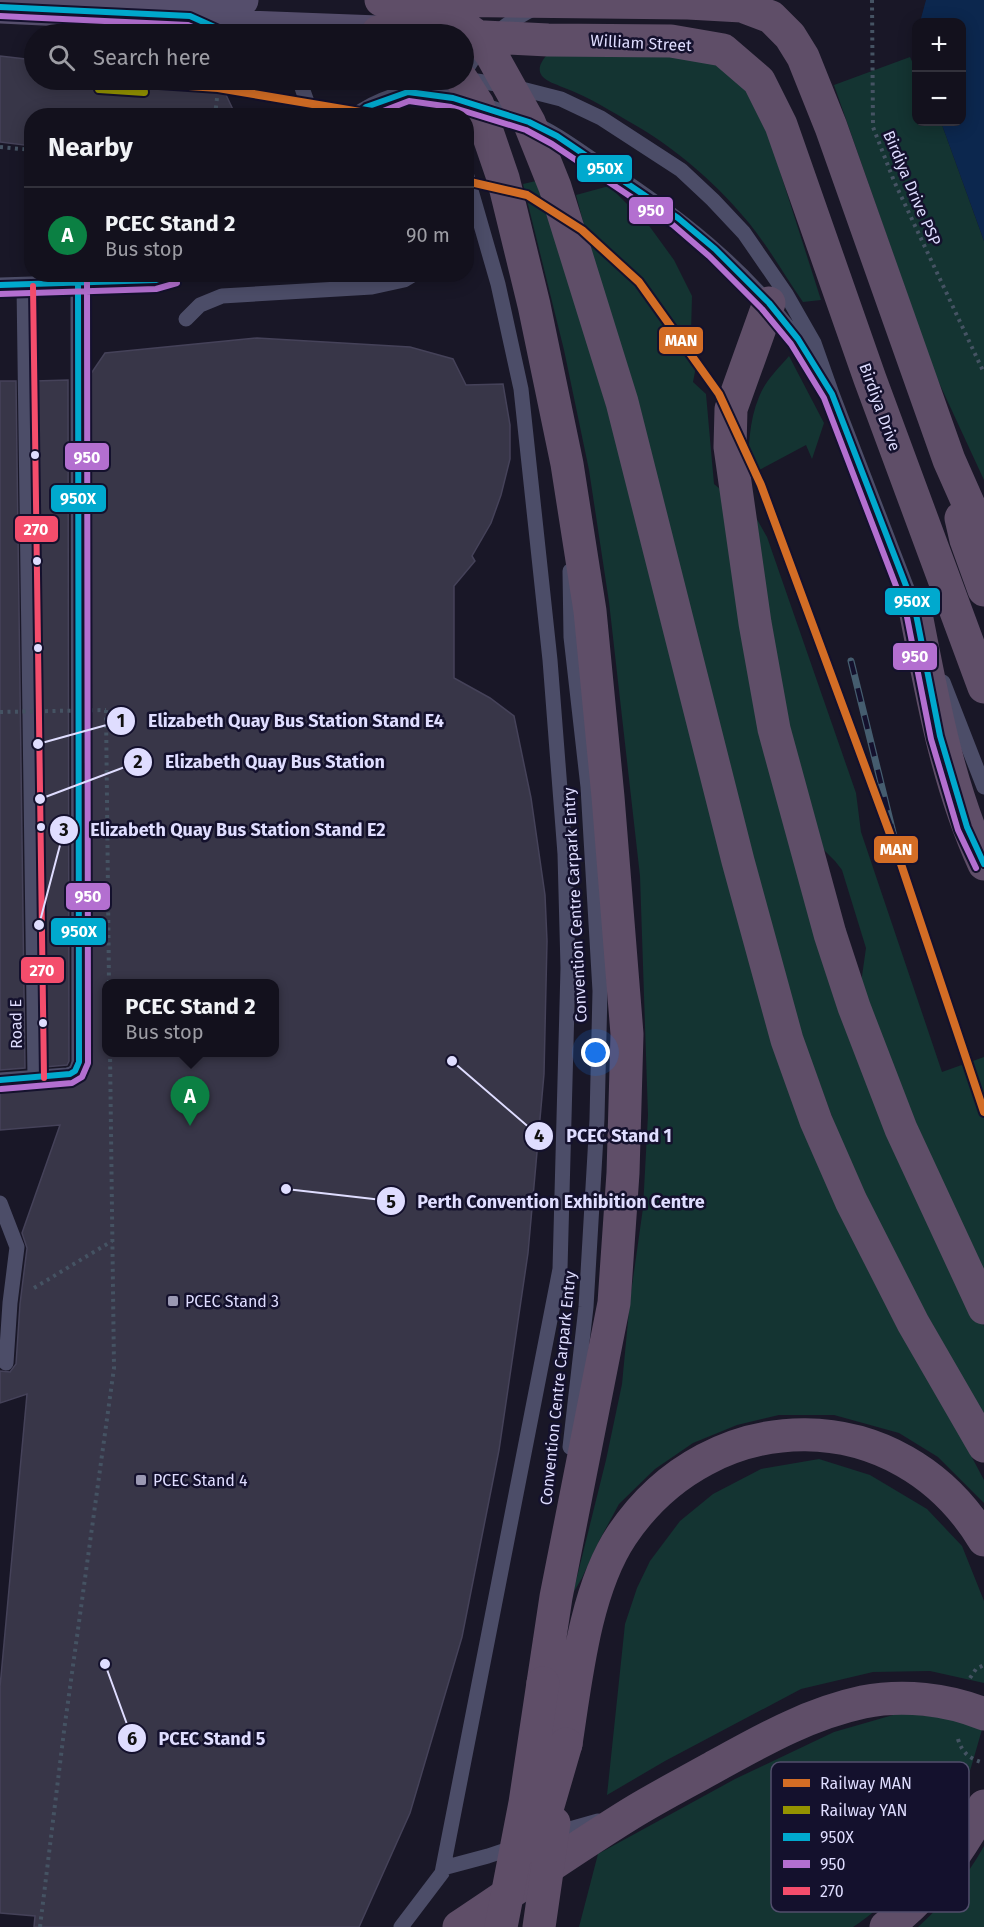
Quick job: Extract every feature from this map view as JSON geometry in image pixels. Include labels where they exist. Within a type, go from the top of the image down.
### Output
[{"type":"highway","points":[[381,0],[420,5],[450,17],[452,24]]},
{"type":"highway","points":[[398,0],[688,3],[742,6],[771,17],[790,36],[803,57],[831,127],[949,460],[984,539]]},
{"type":"highway","points":[[474,70],[519,21],[548,2]]},
{"type":"highway","name":"William Street","points":[[474,75],[671,41],[723,50],[759,81],[781,124]]},
{"type":"highway","points":[[474,80],[529,122],[555,187],[622,402],[738,861],[788,1040],[816,1121],[851,1201],[913,1323],[984,1446]]},
{"type":"highway","points":[[474,90],[503,178],[534,306],[567,464],[590,611],[627,1034],[623,1173],[614,1303],[556,1597],[525,1803],[501,1927]]},
{"type":"highway","name":"Birdiya Drive","points":[[781,124],[870,379],[984,687]]},
{"type":"highway","points":[[769,303],[731,409],[730,447],[774,729],[830,934],[854,1007],[901,1129],[984,1308]]},
{"type":"highway","points":[[949,460],[966,540],[984,590]]},
{"type":"highway","points":[[915,609],[940,736],[967,827],[984,864]]},
{"type":"highway","points":[[539,1927],[582,1645],[595,1597],[621,1537],[654,1496],[673,1478],[720,1451],[745,1443],[802,1434],[860,1442],[911,1464],[939,1484],[957,1502],[984,1540]]},
{"type":"highway","points":[[459,1927],[631,1813],[778,1731],[839,1708],[874,1700],[917,1699],[945,1702],[984,1714]]},
{"type":"highway","points":[[513,1927],[566,1744]]},
{"type":"highway","points":[[969,1831],[980,1814]]},
{"type":"highway","points":[[886,1927],[903,1912]]},
{"type":"main road","points":[[190,16],[242,0]]},
{"type":"main road","points":[[0,7],[190,16],[229,24]]},
{"type":"lane","points":[[190,16],[208,24]]},
{"type":"lane","points":[[474,77],[561,99],[602,118],[681,170],[744,233],[786,294],[814,343],[984,787]]},
{"type":"lane","points":[[303,90],[309,108]]},
{"type":"lane","points":[[365,108],[416,90]]},
{"type":"lane","points":[[529,122],[557,136],[678,218],[715,249],[769,303],[798,339],[832,394]]},
{"type":"lane","points":[[401,1927],[442,1873],[560,1269],[568,968],[565,855],[550,660],[521,389],[498,284],[474,201]]},
{"type":"lane","points":[[0,285],[24,286],[78,282],[79,1062],[73,1074],[0,1080]]},
{"type":"lane","points":[[186,319],[200,305],[222,296],[372,287],[395,282]]},
{"type":"lane","name":"Road E","points":[[24,286],[35,1078]]},
{"type":"lane","points":[[0,1203],[17,1247],[6,1364]]},
{"type":"lane","points":[[443,1868],[488,1857],[566,1830],[631,1813]]},
{"type":"path","name":"Birdiya Drive PSP","points":[[872,0],[873,127],[894,181],[984,373]]},
{"type":"path","points":[[216,108],[218,90]]},
{"type":"path","points":[[0,147],[24,149]]},
{"type":"path","points":[[0,712],[106,710],[110,979]]},
{"type":"path","points":[[40,1927],[114,1368],[110,1057]]},
{"type":"path","points":[[10,1303],[113,1240]]},
{"type":"green space","points":[[673,54],[715,64],[743,84],[762,115],[821,300],[803,302],[749,223],[711,182],[682,157],[609,110],[546,80],[540,71],[541,63],[546,56]]},
{"type":"green space","points":[[910,57],[912,61],[912,126],[942,126],[984,241],[984,480],[935,374],[834,85]]},
{"type":"green space","points":[[536,181],[564,265],[859,1245],[984,1480],[984,1503],[938,1457],[899,1433],[834,1415],[779,1415],[737,1425],[693,1443],[655,1469],[619,1504],[573,1593],[622,1384],[630,1300],[643,1208],[648,1115],[640,876],[609,602],[589,470],[564,350],[523,184]]},
{"type":"green space","points":[[609,186],[650,227],[674,260],[692,296],[691,333],[698,356],[693,382],[706,394],[714,484],[726,494],[911,1178],[984,1326],[984,1416],[894,1256],[840,1138],[792,1010],[576,195]]},
{"type":"green space","points":[[789,356],[824,423],[812,459],[806,445],[748,476],[750,436],[756,406],[772,375]]},
{"type":"green space","points":[[754,514],[767,537],[856,793],[861,832],[942,1072],[984,1057],[984,1278],[965,1240],[860,990],[866,948],[842,870],[815,841],[775,668]]},
{"type":"green space","points":[[819,1459],[870,1475],[927,1509],[962,1546],[984,1601],[984,1683],[930,1671],[873,1672],[801,1689],[665,1761],[607,1795],[625,1624],[637,1588],[650,1561],[680,1521],[713,1494],[761,1469]]},
{"type":"green space","points":[[900,1713],[939,1717],[983,1726],[969,1774],[969,1762],[771,1762],[771,1912],[873,1912],[865,1919],[853,1927],[579,1927],[598,1854],[735,1779],[834,1732]]},
{"type":"green space","points":[[984,1846],[984,1927],[918,1927],[933,1912],[969,1912],[970,1869]]},
{"type":"water","points":[[926,0],[984,0],[984,241],[942,126],[966,126],[966,18],[921,18]]},
{"type":"building","points":[[0,56],[24,59],[24,90],[224,90],[232,108],[24,108],[24,145],[0,142]]},
{"type":"building","points":[[257,338],[410,347],[453,359],[466,385],[503,384],[510,425],[510,459],[491,523],[472,556],[475,561],[454,586],[454,678],[490,698],[514,716],[531,798],[545,895],[547,941],[544,1074],[528,1253],[499,1450],[462,1637],[410,1813],[359,1927],[34,1927],[35,1916],[0,1913],[0,1687],[27,1394],[0,1403],[0,1371],[10,1372],[16,1364],[27,1248],[22,1233],[60,1125],[0,1130],[0,1090],[73,1084],[83,1077],[89,1062],[88,378],[105,353]]},
{"type":"building","points":[[68,380],[69,1061],[67,1065],[45,1067],[35,381]]},
{"type":"building","points":[[0,381],[16,381],[25,1068],[0,1070]]},
{"type":"railway","points":[[851,661],[900,861]]},
{"type":"rail line","name":"YAN","points":[[114,90],[144,92]]},
{"type":"rail line","name":"MAN","points":[[230,90],[337,108]]},
{"type":"rail line","name":"MAN","points":[[474,183],[527,195],[582,230],[639,282],[719,394],[761,485],[900,861],[984,1112]]},
{"type":"transit line","name":"950X","points":[[0,7],[190,16],[208,24]]},
{"type":"transit line","name":"950","points":[[0,16],[167,24]]},
{"type":"transit line","name":"950X","points":[[365,108],[408,92],[453,98],[529,122],[557,136],[678,218],[715,249],[769,303],[798,339],[832,394],[915,609],[940,736],[967,827],[984,864]]},
{"type":"transit line","name":"950","points":[[391,108],[409,101],[454,108]]},
{"type":"transit line","name":"950","points":[[474,114],[526,130],[552,144],[673,225],[709,256],[762,309],[791,344],[824,398],[906,612],[931,739],[958,830],[976,868]]},
{"type":"transit line","name":"950X","points":[[0,1080],[70,1074],[75,1071],[79,1062],[78,282]]},
{"type":"transit line","name":"950","points":[[1,1089],[72,1083],[82,1077],[88,1063],[87,282]]},
{"type":"transit line","name":"950X","points":[[0,285],[94,282]]},
{"type":"transit line","name":"950","points":[[0,294],[156,289],[177,283]]},
{"type":"transit line","name":"270","points":[[33,286],[44,1078]]},
{"type":"place","name":"Elizabeth Quay Bus Station Stand E4","points":[[38,744]]},
{"type":"place","name":"Elizabeth Quay Bus Station","points":[[40,799]]},
{"type":"place","name":"Elizabeth Quay Bus Station Stand E2","points":[[39,925]]},
{"type":"place","name":"PCEC Stand 1","points":[[452,1061]]},
{"type":"place","name":"PCEC Stand 2","points":[[190,1126]]},
{"type":"place","name":"Perth Convention Exhibition Centre","points":[[286,1189]]},
{"type":"place","name":"PCEC Stand 3","points":[[173,1301]]},
{"type":"place","name":"PCEC Stand 4","points":[[141,1480]]},
{"type":"place","name":"PCEC Stand 5","points":[[105,1664]]}]
